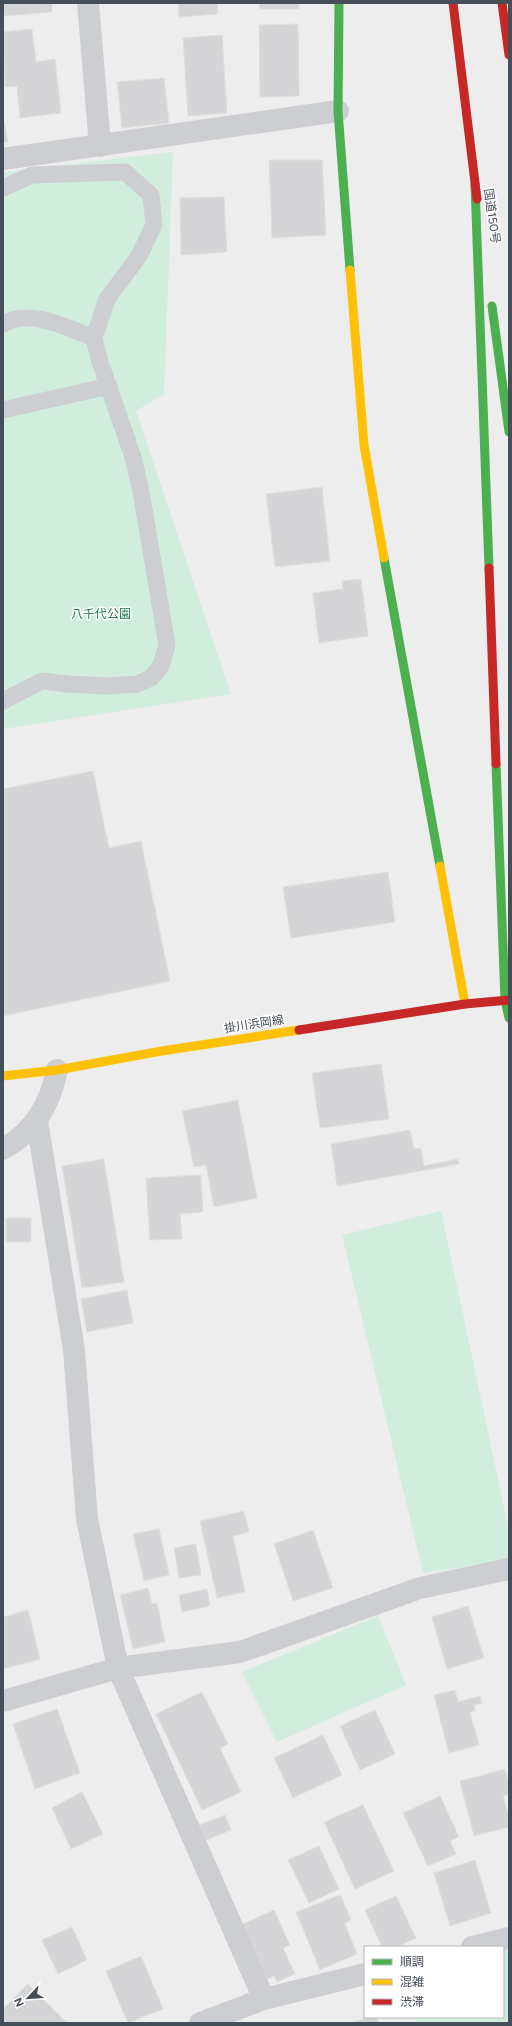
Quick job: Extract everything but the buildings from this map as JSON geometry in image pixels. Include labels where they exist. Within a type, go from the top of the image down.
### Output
[{"type":"main road","points":[[339,3],[338,112],[364,445],[465,1004]]},
{"type":"main road","name":"国道150号","points":[[453,3],[488,277]]},
{"type":"main road","points":[[502,3],[509,55]]},
{"type":"main road","points":[[475,184],[507,1000],[509,1018]]},
{"type":"main road","points":[[491,300],[509,432]]},
{"type":"main road","name":"掛川浜岡線","points":[[3,1076],[57,1070],[162,1051],[465,1004],[507,1000]]},
{"type":"street","points":[[88,3],[100,146]]},
{"type":"street","points":[[3,159],[338,112]]},
{"type":"street","points":[[3,1149],[25,1133],[37,1121],[53,1088],[57,1070]]},
{"type":"street","points":[[37,1121],[74,1350],[87,1519],[118,1668],[264,1999]]},
{"type":"street","points":[[3,1701],[118,1668],[240,1652],[420,1588],[509,1569]]},
{"type":"street","points":[[476,1946],[509,1938]]},
{"type":"street","points":[[200,2023],[264,1999],[364,1974]]},
{"type":"lane","points":[[3,188],[32,175],[125,172],[151,195],[154,225],[138,256],[107,299],[94,338],[100,362],[133,457],[158,584],[167,644],[161,666],[151,678],[137,684],[107,686],[42,681],[3,701]]},
{"type":"lane","points":[[3,324],[9,320],[31,317],[94,338]]},
{"type":"lane","points":[[3,410],[109,386]]},
{"type":"green space","name":"八千代公園","points":[[173,152],[164,394],[136,411],[231,694],[3,729],[3,172]]},
{"type":"green space","points":[[441,1211],[509,1531],[509,1560],[423,1573],[342,1235]]},
{"type":"green space","points":[[378,1616],[406,1685],[277,1742],[242,1672]]},
{"type":"green space","points":[[509,1945],[509,2023],[416,2023],[416,2018],[504,2018],[504,1947]]},
{"type":"traffic: fast","points":[[339,3],[338,111],[350,270]]},
{"type":"traffic: fast","points":[[475,184],[489,568]]},
{"type":"traffic: fast","points":[[492,306],[509,432]]},
{"type":"traffic: fast","points":[[384,558],[440,866]]},
{"type":"traffic: fast","points":[[496,764],[505,1000],[509,1018]]},
{"type":"traffic: slow","points":[[350,270],[364,445],[384,558]]},
{"type":"traffic: slow","points":[[440,866],[465,1004]]},
{"type":"traffic: slow","points":[[3,1076],[57,1070],[162,1051],[299,1030]]},
{"type":"traffic: jam","points":[[453,3],[477,199]]},
{"type":"traffic: jam","points":[[502,3],[509,55]]},
{"type":"traffic: jam","points":[[489,568],[496,764]]},
{"type":"traffic: jam","points":[[299,1030],[465,1004],[509,1000]]}]
